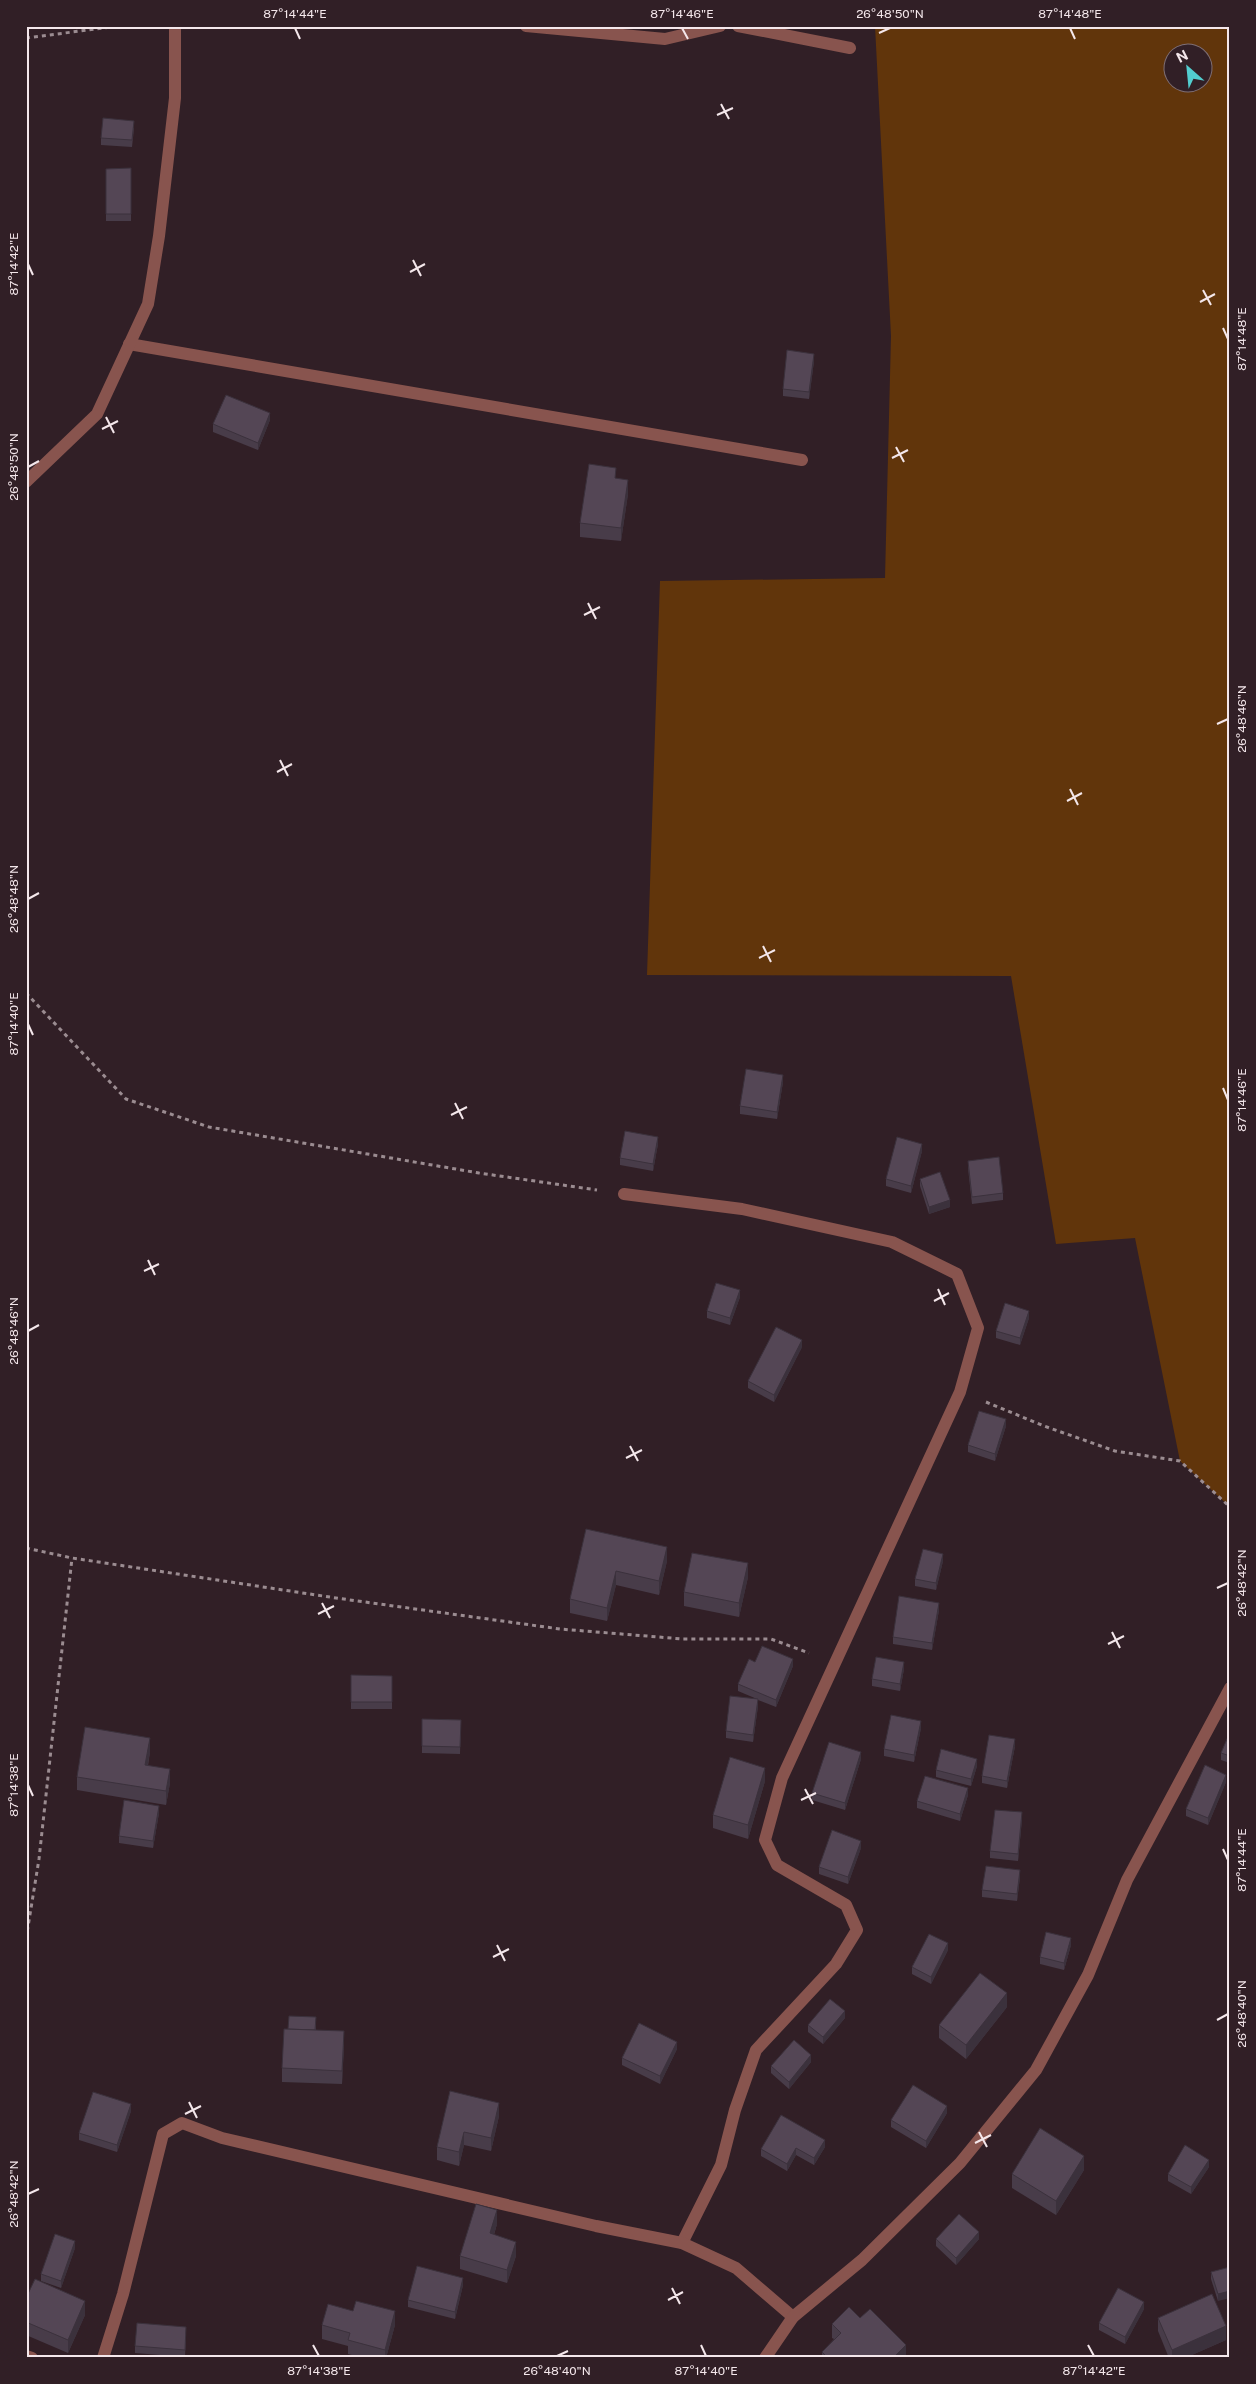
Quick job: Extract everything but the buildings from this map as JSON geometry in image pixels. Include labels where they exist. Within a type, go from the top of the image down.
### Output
[{"type":"street","points":[[26,482],[97,414],[148,304],[175,98],[175,26]]},
{"type":"street","points":[[526,26],[665,39],[720,26]]},
{"type":"street","points":[[738,26],[850,48]]},
{"type":"street","points":[[129,344],[802,460]]},
{"type":"street","points":[[624,1194],[742,1209],[892,1242],[957,1274],[978,1328],[960,1392],[782,1778],[765,1840],[777,1865],[846,1906],[857,1930],[836,1964],[756,2050],[735,2110],[721,2165],[682,2243]]},
{"type":"street","points":[[765,2358],[793,2317],[862,2260],[960,2163],[1036,2070],[1088,1975],[1127,1880],[1230,1688]]},
{"type":"street","points":[[103,2358],[123,2294],[163,2134],[182,2123],[222,2138],[596,2226],[682,2243],[736,2268],[793,2317]]},
{"type":"street","points":[[26,2356],[32,2358]]},
{"type":"path","points":[[26,38],[119,26]]},
{"type":"path","points":[[26,992],[126,1099],[200,1124],[479,1173],[624,1194]]},
{"type":"path","points":[[960,1392],[1044,1426],[1115,1451],[1180,1461],[1230,1507]]},
{"type":"path","points":[[26,1548],[72,1558],[336,1598],[560,1629],[683,1639],[771,1639],[834,1663]]},
{"type":"path","points":[[26,1939],[39,1859],[72,1558]]},
{"type":"shaded area","points":[[875,26],[1230,26],[1230,1507],[1180,1461],[1135,1238],[1056,1244],[1011,976],[647,975],[660,581],[885,578],[891,336]]}]
